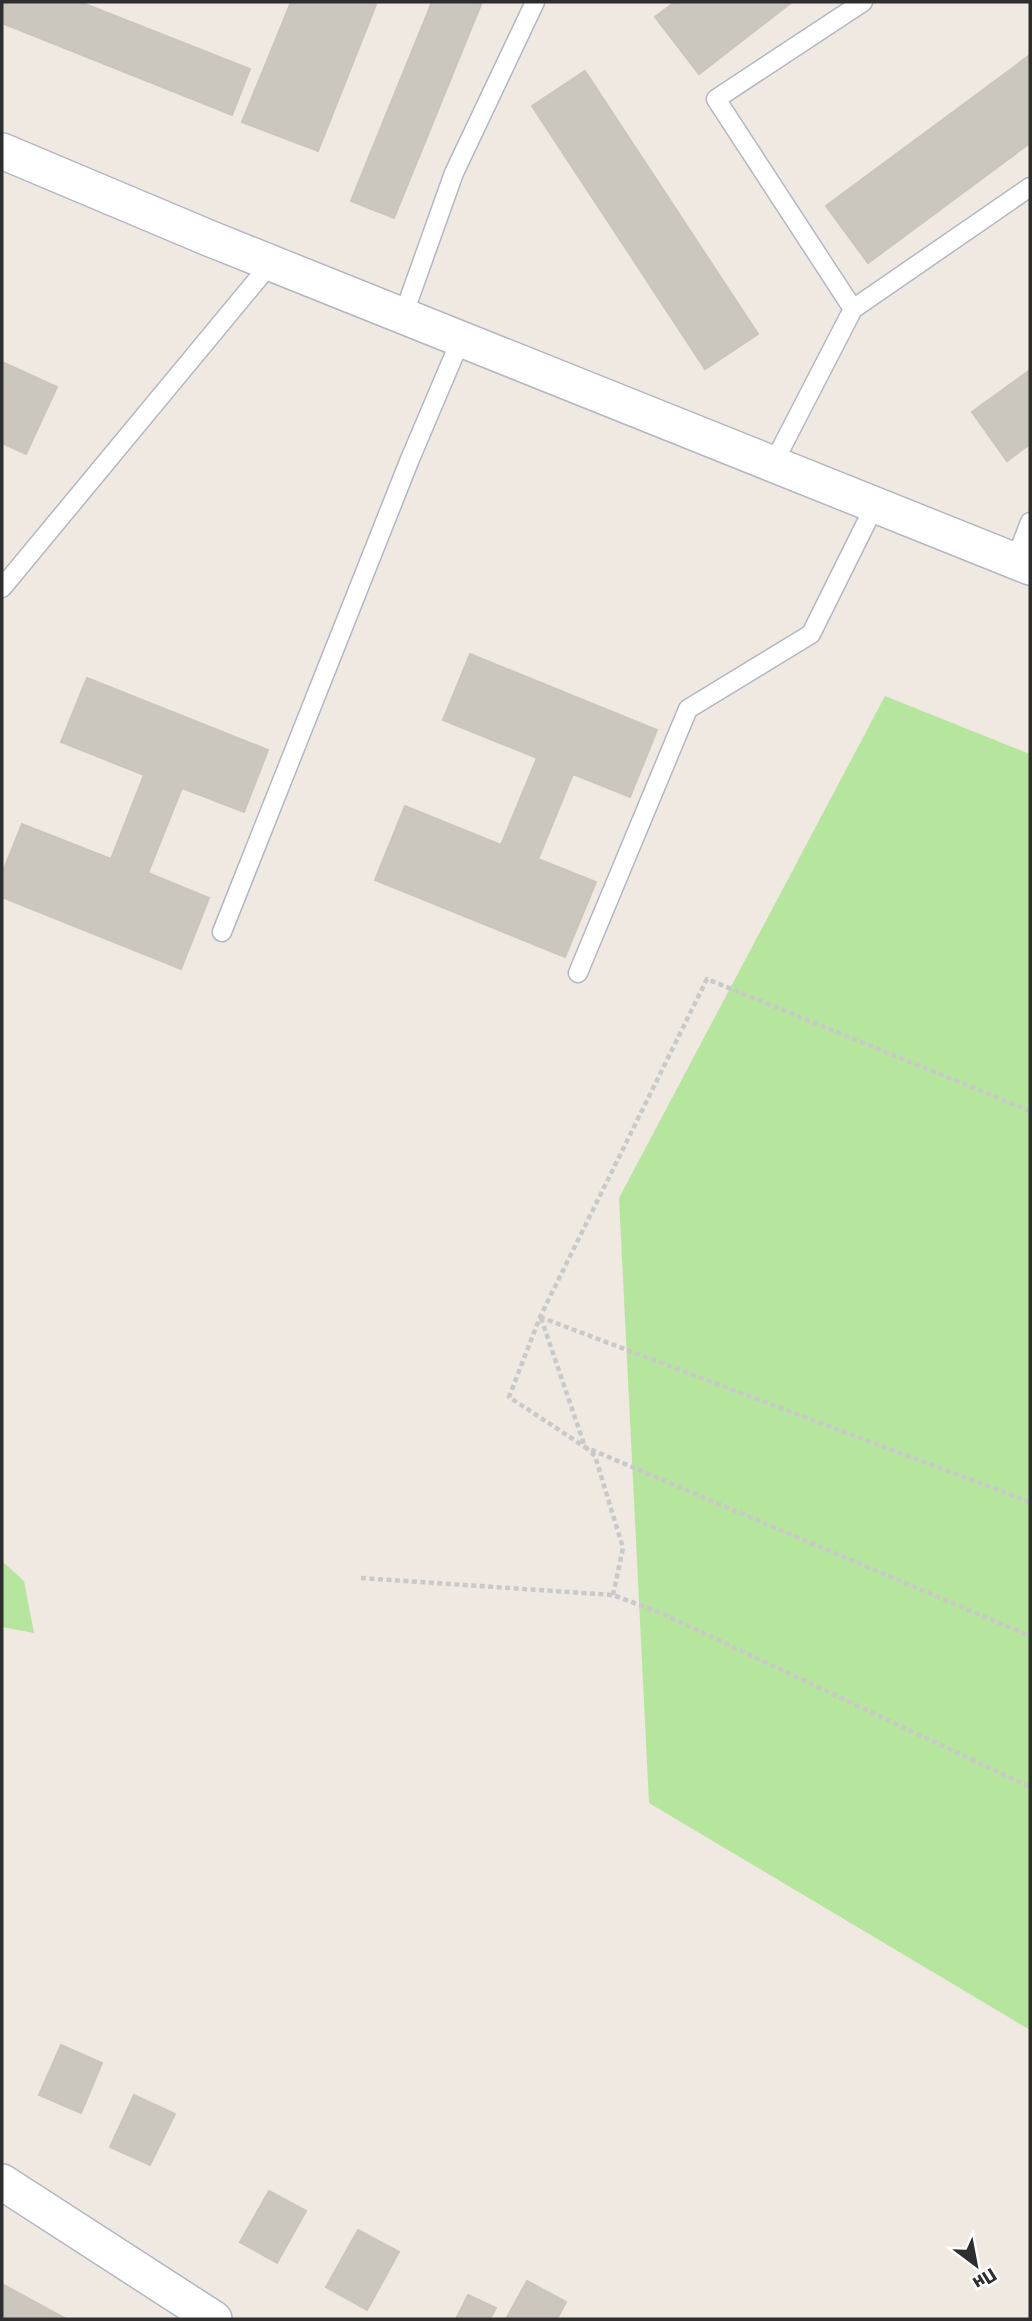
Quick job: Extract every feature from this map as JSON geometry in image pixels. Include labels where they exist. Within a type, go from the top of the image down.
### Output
[{"type":"street","points":[[2,150],[271,263],[1023,564]]},
{"type":"street","points":[[2,2182],[214,2319]]},
{"type":"lane","points":[[403,316],[454,173],[535,2]]},
{"type":"lane","points":[[853,309],[716,99],[863,2]]},
{"type":"lane","points":[[773,464],[853,309],[1030,187]]},
{"type":"lane","points":[[2,589],[271,263]]},
{"type":"lane","points":[[222,932],[410,459],[461,339]]},
{"type":"lane","points":[[578,973],[688,709],[811,634],[875,505]]},
{"type":"lane","points":[[1023,564],[1030,522]]},
{"type":"path","points":[[613,1595],[624,1548],[595,1456],[509,1397],[540,1317],[707,979],[1030,1111]]},
{"type":"path","points":[[540,1317],[585,1447],[1030,1636]]},
{"type":"path","points":[[540,1317],[1030,1502]]},
{"type":"path","points":[[361,1578],[613,1595],[661,1613],[1030,1787]]},
{"type":"green space","points":[[885,696],[1030,754],[1030,2030],[649,1803],[619,1198]]},
{"type":"green space","points":[[2,1561],[24,1581],[34,1633],[2,1627]]},
{"type":"building","points":[[2,2],[80,2],[250,69],[232,115],[2,23]]},
{"type":"building","points":[[291,2],[377,2],[318,151],[242,122]]},
{"type":"building","points":[[432,2],[482,2],[394,218],[351,201]]},
{"type":"building","points":[[675,2],[792,2],[699,74],[655,17]]},
{"type":"building","points":[[1030,55],[1030,143],[868,263],[826,206]]},
{"type":"building","points":[[585,71],[758,334],[705,369],[532,106]]},
{"type":"building","points":[[2,362],[57,387],[26,454],[2,443]]},
{"type":"building","points":[[1030,370],[1030,444],[1007,461],[972,412]]},
{"type":"building","points":[[470,654],[657,730],[630,797],[573,774],[538,859],[596,882],[565,957],[375,880],[405,806],[501,845],[537,758],[443,720]]},
{"type":"building","points":[[87,678],[268,750],[244,812],[182,788],[148,873],[209,898],[181,969],[2,897],[2,874],[22,824],[111,859],[144,775],[61,742]]},
{"type":"building","points":[[61,2045],[102,2063],[81,2113],[39,2095]]},
{"type":"building","points":[[134,2095],[175,2114],[150,2165],[110,2147]]},
{"type":"building","points":[[269,2191],[306,2211],[277,2263],[240,2242]]},
{"type":"building","points":[[358,2230],[399,2252],[367,2310],[326,2287]]},
{"type":"building","points":[[527,2281],[566,2302],[557,2319],[506,2319]]},
{"type":"building","points":[[2,2284],[66,2319],[2,2319]]},
{"type":"building","points":[[468,2295],[496,2308],[490,2319],[456,2319]]}]
